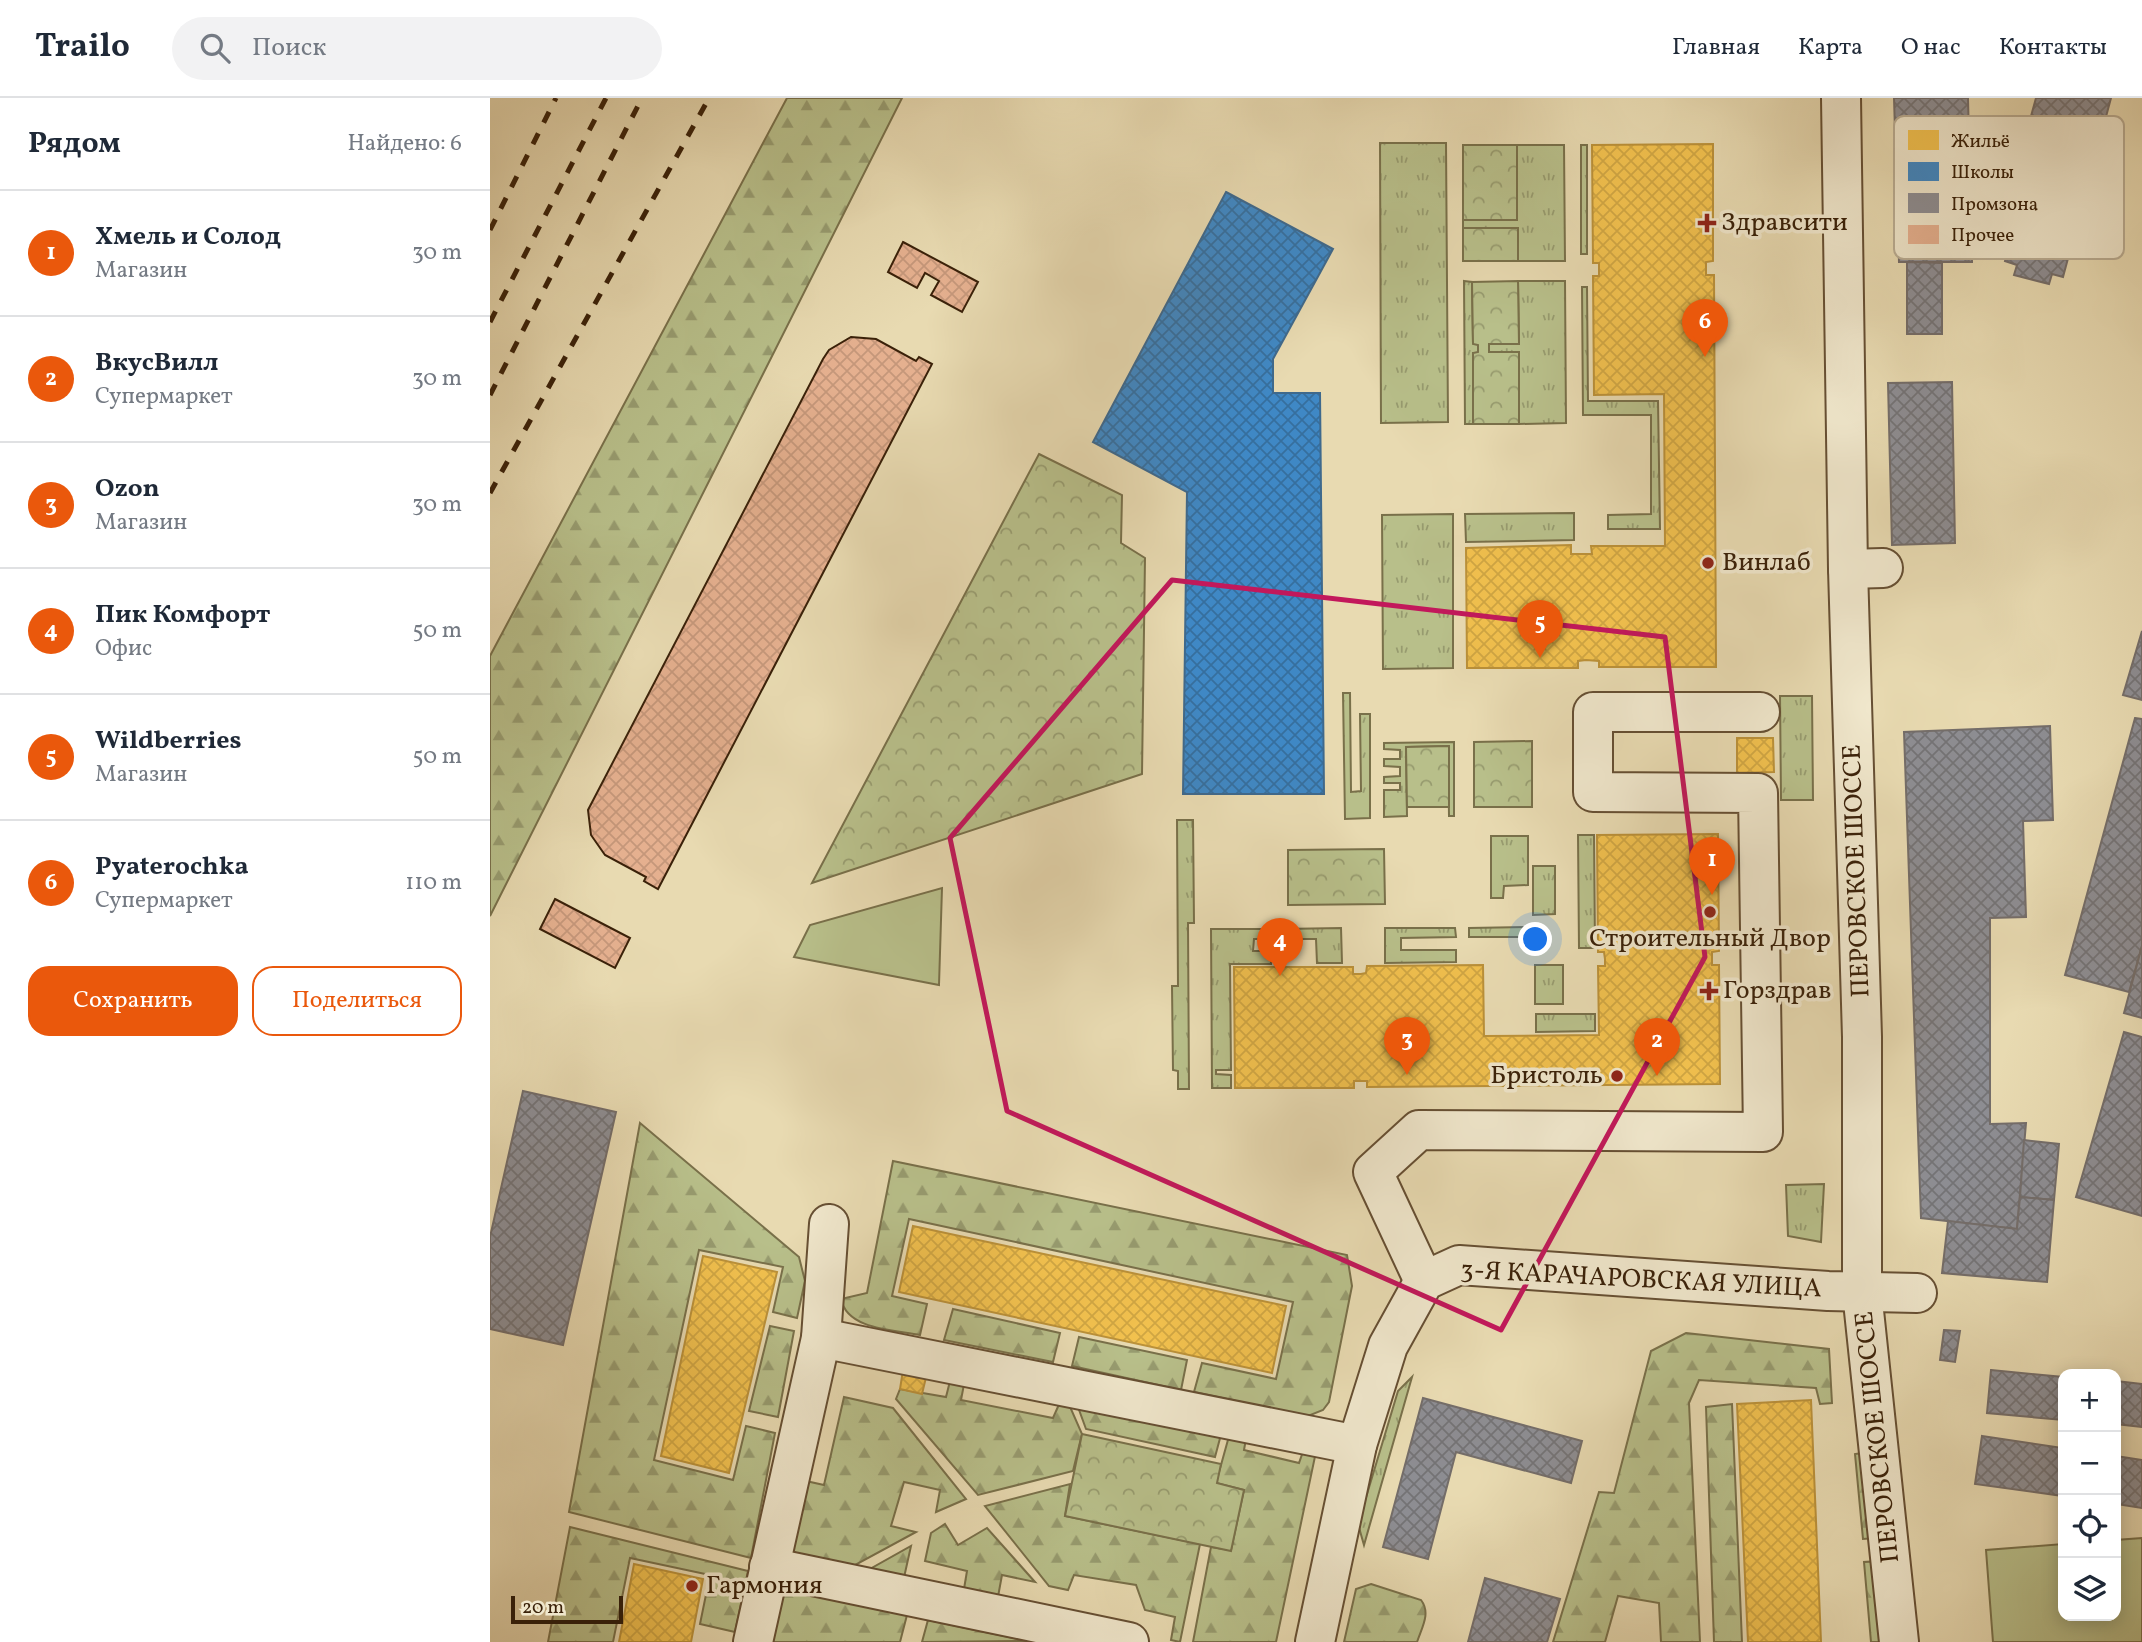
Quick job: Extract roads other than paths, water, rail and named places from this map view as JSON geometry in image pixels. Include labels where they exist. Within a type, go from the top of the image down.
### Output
[{"type":"street","name":"ПЕРОВСКОЕ ШОССЕ","points":[[1841,98],[1866,569],[1862,1292],[1899,1642]]},
{"type":"street","points":[[1424,1281],[1373,1172],[1419,1130],[1763,1132],[1758,793],[1593,792],[1593,712],[1760,712]]},
{"type":"street","points":[[753,1642],[821,1338],[828,1224]]},
{"type":"street","name":"3-Я КАРАЧАРОВСКАЯ УЛИЦА","points":[[1315,1642],[1357,1445],[1388,1346],[1424,1281],[1459,1265],[1862,1292],[1917,1293]]},
{"type":"street","points":[[821,1338],[1357,1445]]},
{"type":"street","points":[[769,1567],[1129,1642]]},
{"type":"railway","points":[[490,230],[556,98]]},
{"type":"railway","points":[[490,322],[606,98]]},
{"type":"railway","points":[[490,395],[642,98]]},
{"type":"railway","points":[[490,493],[709,98]]},
{"type":"place","name":"Здравсити","points":[[1707,223]]},
{"type":"place","name":"Pyaterochka","points":[[1705,357]]},
{"type":"place","name":"Винлаб","points":[[1708,563]]},
{"type":"place","name":"Wildberries","points":[[1540,658]]},
{"type":"place","name":"Хмель и Солод","points":[[1712,895]]},
{"type":"place","name":"Строительный Двор","points":[[1710,912]]},
{"type":"place","name":"Пик Комфорт","points":[[1280,976]]},
{"type":"place","name":"Горздрав","points":[[1709,991]]},
{"type":"place","name":"Ozon","points":[[1407,1075]]},
{"type":"place","name":"Бристоль","points":[[1617,1076]]},
{"type":"place","name":"ВкусВилл","points":[[1657,1076]]},
{"type":"place","name":"Гармония","points":[[692,1586]]}]
